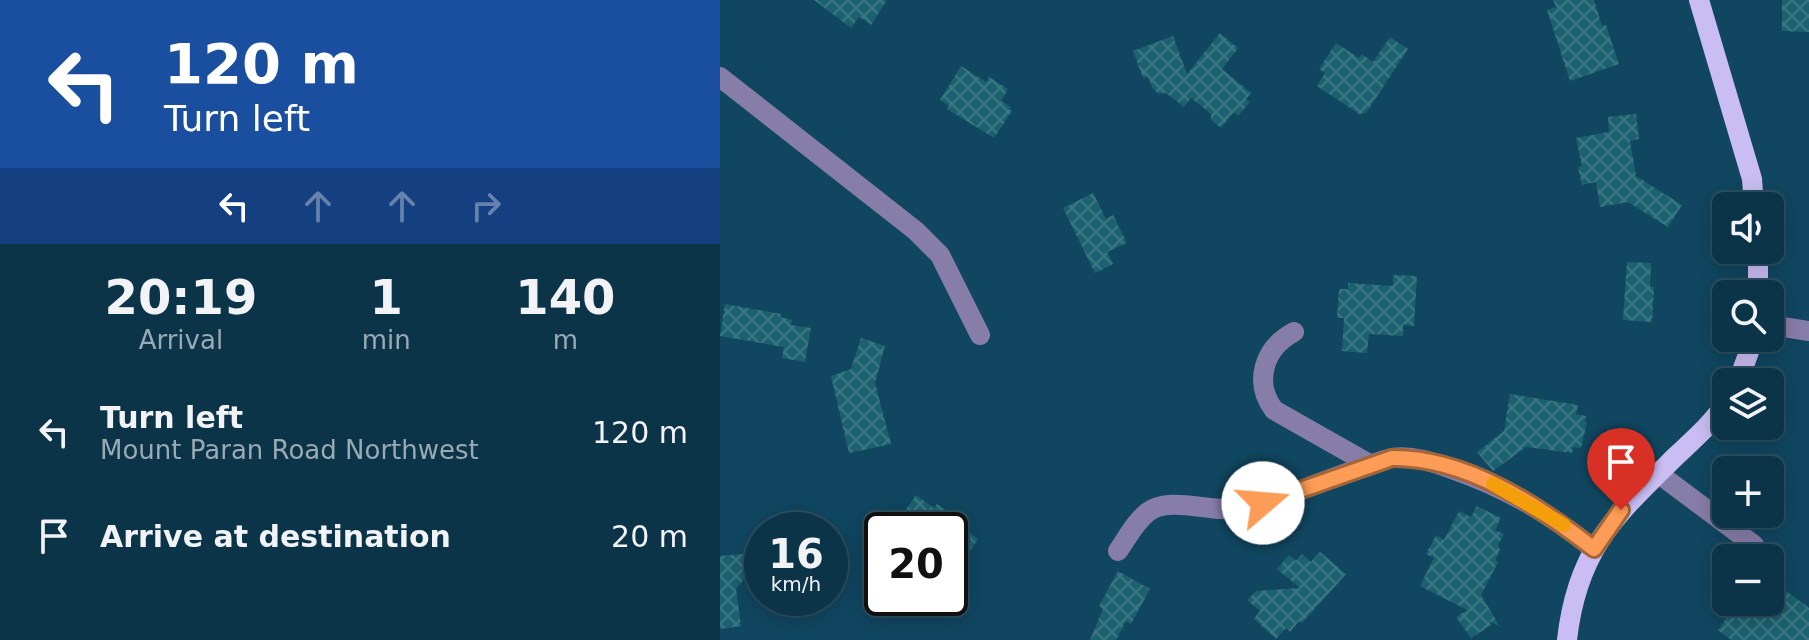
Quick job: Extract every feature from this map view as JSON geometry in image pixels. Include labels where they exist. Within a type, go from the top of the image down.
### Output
[{"type":"main road","points":[[1699,0],[1752,179],[1753,192]]},
{"type":"main road","points":[[1567,640],[1577,589],[1594,549],[1621,510],[1712,419]]},
{"type":"street","points":[[720,77],[916,231],[940,255],[980,335]]},
{"type":"street","points":[[1784,327],[1809,331]]},
{"type":"street","points":[[1294,332],[1272,350],[1266,361],[1262,381],[1266,399],[1274,410],[1371,465]]},
{"type":"street","points":[[1118,551],[1147,513],[1160,505],[1193,506],[1215,511],[1241,509],[1285,497],[1392,458],[1433,463],[1492,483],[1559,521],[1594,549]]},
{"type":"street","points":[[1659,474],[1753,544]]},
{"type":"building","points":[[814,0],[887,0],[871,25],[859,17],[851,28]]},
{"type":"building","points":[[1553,0],[1594,0],[1619,64],[1570,81],[1547,10],[1556,7]]},
{"type":"building","points":[[1782,0],[1809,0],[1809,32],[1782,31]]},
{"type":"building","points":[[1220,33],[1238,48],[1222,69],[1251,93],[1246,99],[1250,102],[1238,116],[1234,112],[1221,128],[1211,120],[1211,114],[1191,98],[1184,107],[1166,93],[1159,94],[1153,89],[1148,77],[1143,78],[1133,51],[1173,36],[1187,74]]},
{"type":"building","points":[[1390,37],[1408,49],[1366,113],[1359,114],[1317,86],[1325,73],[1319,69],[1336,43],[1359,58],[1362,54],[1373,62]]},
{"type":"building","points":[[961,66],[986,82],[989,77],[1008,89],[1001,101],[1012,111],[994,138],[947,109],[949,106],[940,100]]},
{"type":"building","points":[[1636,114],[1639,139],[1630,141],[1636,176],[1682,205],[1668,227],[1628,202],[1600,207],[1596,182],[1582,185],[1578,167],[1582,166],[1576,138],[1609,132],[1608,117]]},
{"type":"building","points":[[1093,193],[1106,219],[1113,215],[1127,243],[1107,252],[1113,264],[1095,273],[1063,208]]},
{"type":"building","points":[[1627,262],[1651,263],[1650,287],[1654,287],[1652,322],[1623,320]]},
{"type":"building","points":[[1393,275],[1417,276],[1414,326],[1403,325],[1403,336],[1369,334],[1367,353],[1342,351],[1344,318],[1337,318],[1339,289],[1348,289],[1348,283],[1393,286]]},
{"type":"building","points":[[725,304],[781,314],[780,317],[792,320],[791,325],[811,328],[805,362],[782,358],[784,347],[720,336]]},
{"type":"building","points":[[861,338],[885,346],[875,383],[891,444],[849,453],[831,376],[851,369]]},
{"type":"building","points":[[1510,394],[1578,405],[1576,414],[1586,416],[1587,422],[1581,448],[1573,447],[1572,453],[1526,447],[1493,471],[1477,452],[1504,431]]},
{"type":"building","points":[[916,495],[934,508],[937,504],[949,512],[904,512]]},
{"type":"building","points":[[1477,506],[1501,518],[1495,530],[1504,534],[1498,545],[1500,550],[1495,560],[1498,562],[1481,595],[1500,627],[1489,621],[1491,625],[1471,638],[1456,617],[1467,610],[1420,586],[1434,558],[1426,554],[1436,535],[1444,540],[1459,511],[1471,517]]},
{"type":"building","points":[[968,532],[978,539],[968,553]]},
{"type":"building","points":[[1320,552],[1346,574],[1302,623],[1299,621],[1290,632],[1286,628],[1276,639],[1254,619],[1260,611],[1247,600],[1256,591],[1300,588],[1277,569],[1289,555],[1296,561],[1302,554],[1311,562]]},
{"type":"building","points":[[744,555],[744,579],[736,589],[741,626],[720,629],[720,556]]},
{"type":"building","points":[[1118,571],[1150,589],[1131,624],[1126,621],[1116,640],[1090,640],[1103,609],[1099,606]]},
{"type":"building","points":[[1784,589],[1809,608],[1809,640],[1731,640],[1718,630],[1726,619],[1722,616],[1784,616]]},
{"type":"slow traffic","points":[[1493,484],[1564,525]]},
{"type":"route","points":[[1263,503],[1392,458],[1411,458],[1492,483],[1559,521],[1594,549],[1621,510]]}]
